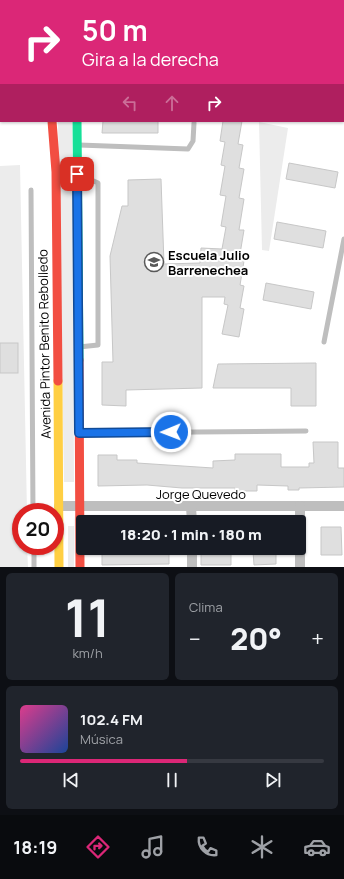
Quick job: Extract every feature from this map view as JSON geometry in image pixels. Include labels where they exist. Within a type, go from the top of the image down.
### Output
[{"type":"street","name":"Avenida Pintor Benito Rebolledo","points":[[52,122],[56,172],[59,503]]},
{"type":"street","points":[[77,122],[80,567]]},
{"type":"street","name":"Jorge Quevedo","points":[[64,506],[344,506]]},
{"type":"street","points":[[300,506],[300,567]]},
{"type":"street","points":[[191,507],[192,515]]},
{"type":"street","name":"Avenida Pintor Benito Rebolledo","points":[[59,555],[59,567]]},
{"type":"street","points":[[192,555],[192,567]]},
{"type":"lane","points":[[77,145],[188,149],[193,142],[194,123]]},
{"type":"lane","points":[[77,174],[98,183],[98,345],[79,347]]},
{"type":"lane","points":[[31,190],[33,503]]},
{"type":"lane","points":[[324,342],[344,238]]},
{"type":"lane","points":[[79,433],[306,431]]},
{"type":"lane","points":[[34,555],[34,567]]},
{"type":"shaded area","points":[[58,122],[72,122],[74,482],[64,482]]},
{"type":"shaded area","points":[[259,122],[288,128],[269,251],[262,250]]},
{"type":"shaded area","points":[[20,165],[27,503],[12,503],[12,555],[27,555],[28,567],[0,567],[0,166]]},
{"type":"shaded area","points":[[68,526],[74,526],[74,567],[68,567]]},
{"type":"building","points":[[103,122],[158,122],[158,133],[102,133]]},
{"type":"building","points":[[223,122],[242,122],[238,144],[243,145],[239,168],[244,169],[239,198],[244,199],[239,230],[244,230],[239,260],[244,261],[240,285],[244,286],[240,308],[244,309],[239,337],[222,334],[228,305],[224,304],[225,297],[202,297],[202,388],[126,390],[126,406],[102,405],[102,362],[113,362],[110,256],[122,206],[128,206],[128,180],[161,179],[164,264],[200,263],[201,248],[222,249],[226,227],[221,226],[226,196],[220,195],[225,166],[221,165],[225,142],[220,141]]},
{"type":"building","points":[[289,163],[338,172],[335,188],[286,179]]},
{"type":"building","points":[[277,222],[326,231],[323,248],[274,239]]},
{"type":"building","points":[[266,283],[314,292],[311,309],[263,300]]},
{"type":"building","points":[[0,343],[18,343],[18,373],[0,373]]},
{"type":"building","points":[[316,363],[316,406],[291,406],[291,388],[213,388],[218,364]]},
{"type":"building","points":[[313,442],[338,442],[338,468],[344,468],[344,487],[299,488],[299,490],[288,490],[288,486],[257,485],[257,491],[235,491],[235,488],[182,488],[147,485],[98,486],[98,455],[117,455],[117,460],[137,460],[137,463],[213,468],[213,461],[235,460],[235,454],[281,454],[281,467],[309,467],[309,463],[314,463]]},
{"type":"building","points":[[321,527],[341,527],[342,555],[321,555]]},
{"type":"building","points":[[102,555],[169,555],[169,564],[102,565]]},
{"type":"building","points":[[201,555],[231,555],[231,565],[201,565]]},
{"type":"building","points":[[253,555],[276,555],[276,564],[254,565]]},
{"type":"traffic: fast","points":[[77,122],[79,360]]},
{"type":"traffic: slow","points":[[58,381],[59,567]]},
{"type":"traffic: jam","points":[[52,122],[56,172],[58,381]]},
{"type":"traffic: jam","points":[[79,360],[80,567]]},
{"type":"place","name":"Escuela Julio Barrenechea","points":[[154,262]]},
{"type":"route","points":[[77,174],[79,433],[171,432]]}]
